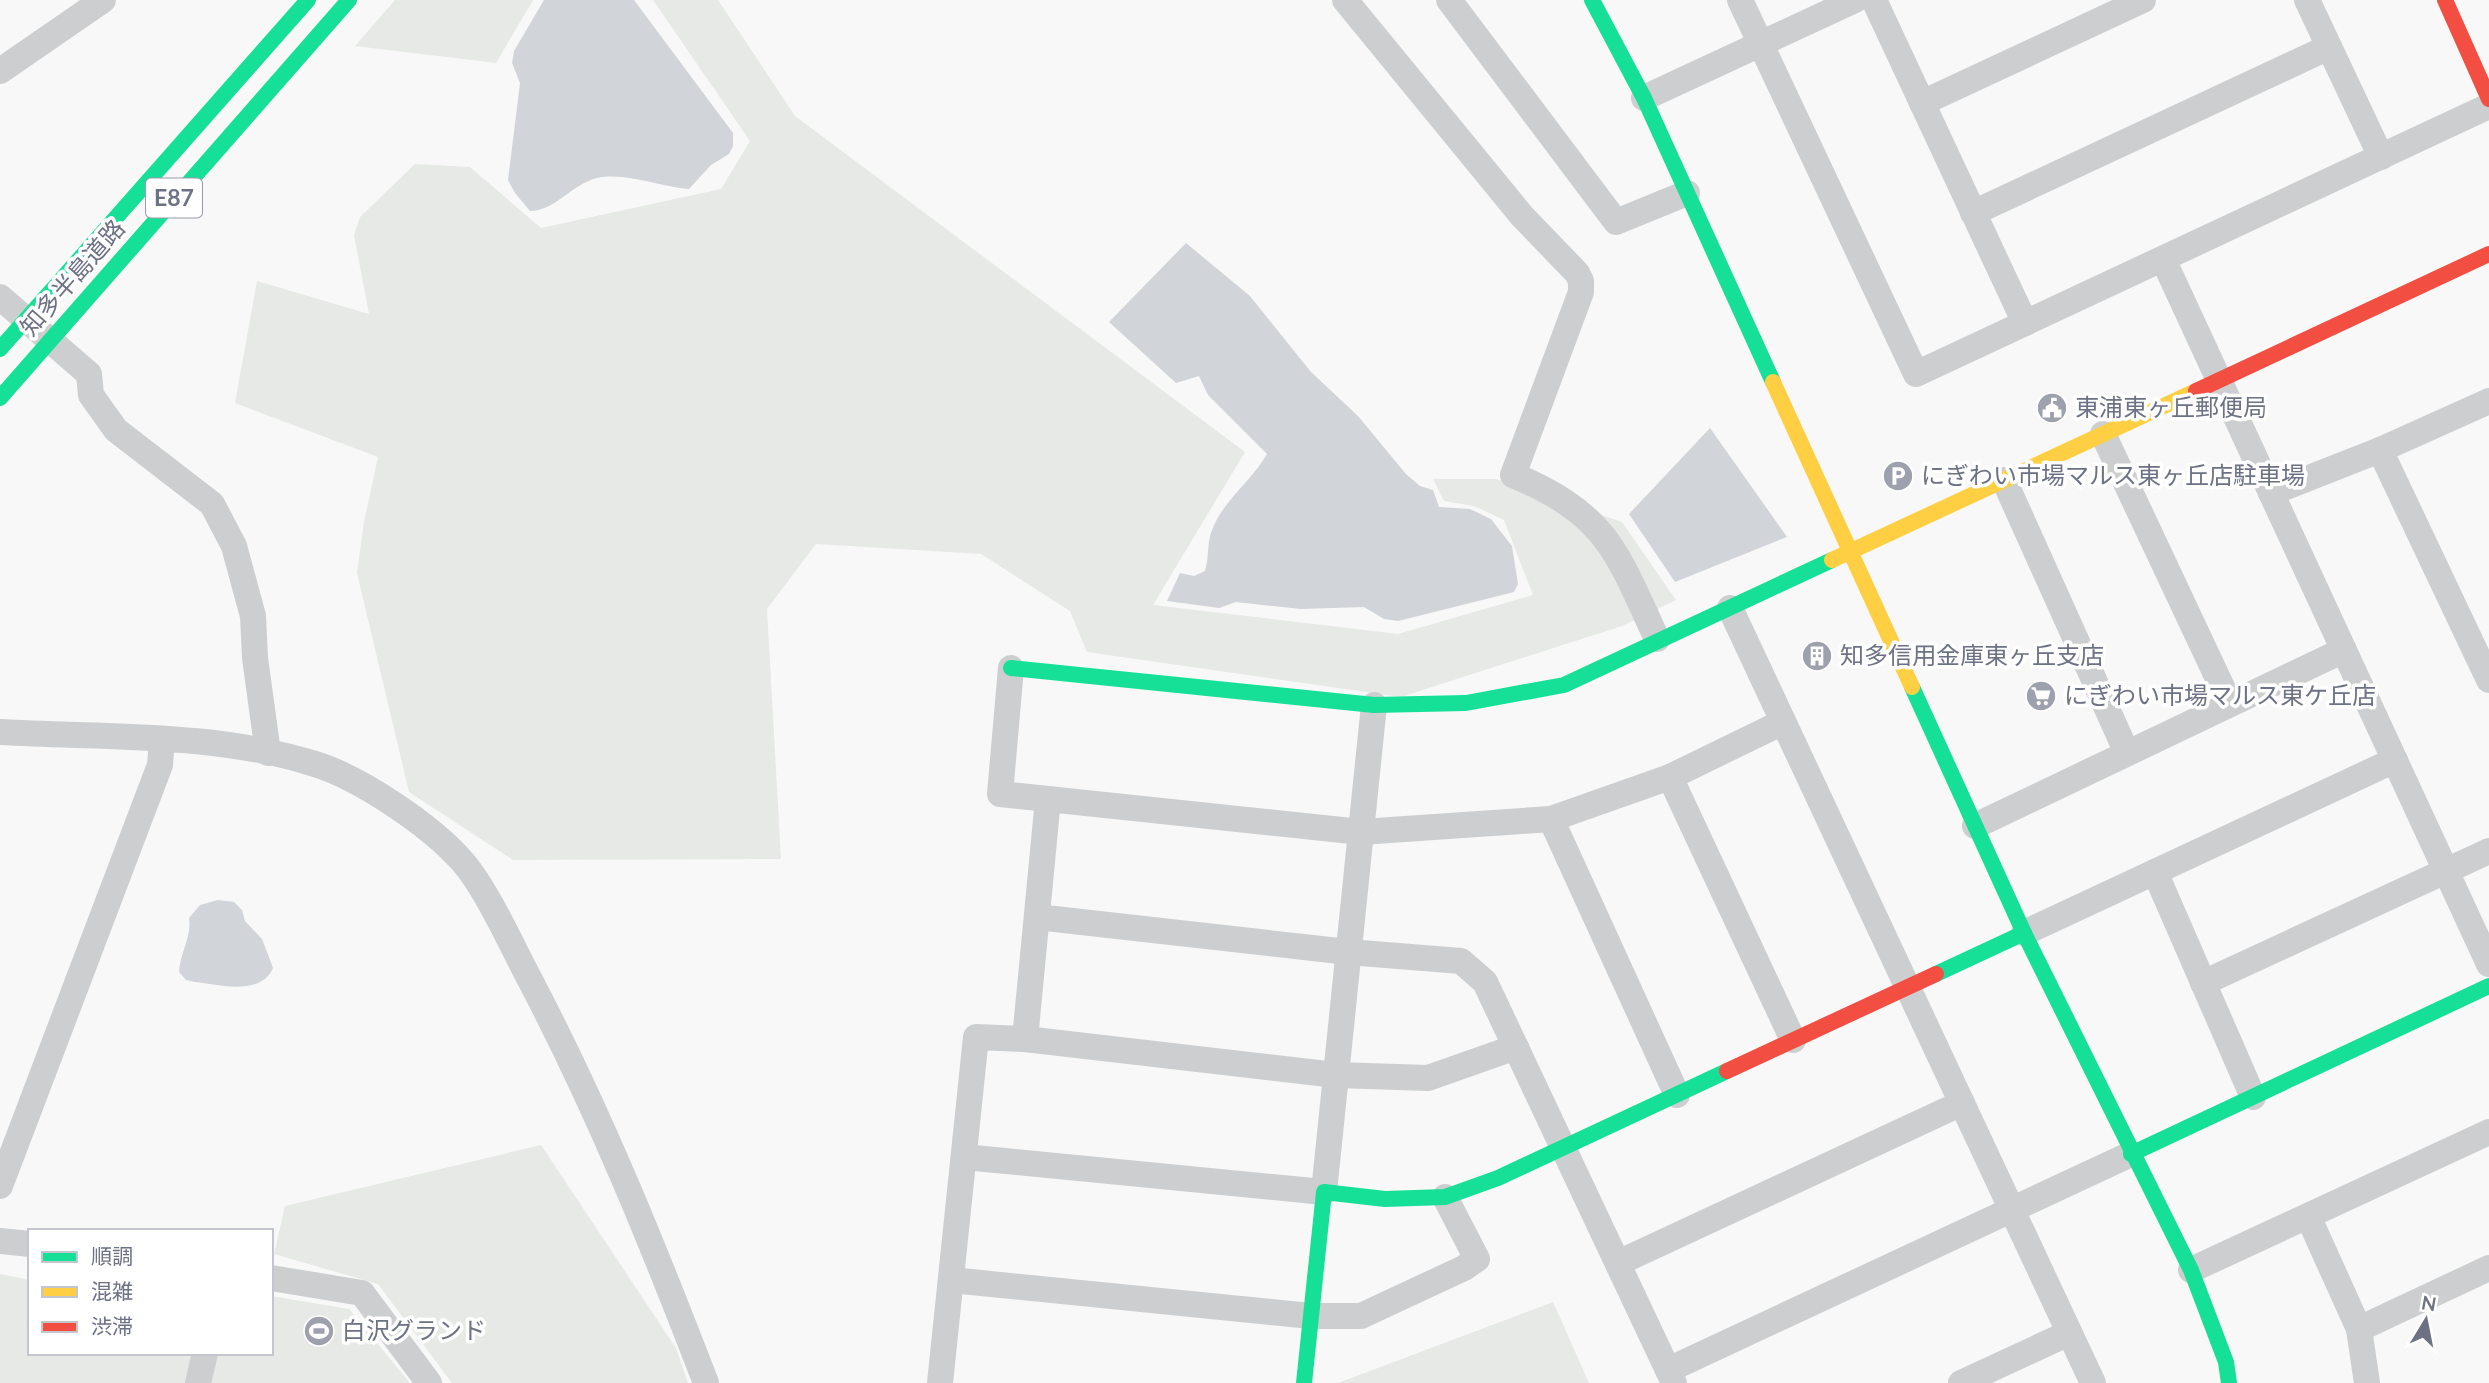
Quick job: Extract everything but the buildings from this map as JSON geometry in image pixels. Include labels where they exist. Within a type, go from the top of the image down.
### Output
[{"type":"main road","name":"知多半島道路","points":[[0,349],[307,0]]},
{"type":"main road","name":"知多半島道路","points":[[0,398],[349,0]]},
{"type":"main road","points":[[1592,0],[1644,98],[2024,933],[2131,1154],[2191,1270],[2226,1362],[2229,1383]]},
{"type":"main road","points":[[2445,0],[2489,99]]},
{"type":"main road","points":[[1010,668],[1374,705],[1466,703],[1564,685],[1657,639],[1730,608],[2489,254]]},
{"type":"main road","points":[[1304,1383],[1324,1192],[1385,1199],[1445,1197],[1498,1178],[2024,933]]},
{"type":"main road","points":[[2131,1154],[2489,986]]},
{"type":"street","points":[[0,71],[103,0]]},
{"type":"street","points":[[1345,0],[1522,216],[1577,273],[1581,281],[1581,292],[1513,475],[1571,504],[1604,533],[1657,639]]},
{"type":"street","points":[[1449,0],[1616,222],[1687,193]]},
{"type":"street","points":[[1740,0],[1916,374],[2489,106]]},
{"type":"street","points":[[1644,98],[1855,0]]},
{"type":"street","points":[[1874,0],[2025,323]]},
{"type":"street","points":[[1922,103],[2143,0]]},
{"type":"street","points":[[2307,0],[2381,157]]},
{"type":"street","points":[[1973,213],[2329,47]]},
{"type":"street","points":[[2163,259],[2489,964]]},
{"type":"street","points":[[0,297],[89,374],[91,395],[116,430],[212,504],[234,546],[253,615],[255,658],[268,753]]},
{"type":"street","points":[[2271,493],[2380,450],[2489,401]]},
{"type":"street","points":[[2103,433],[2231,704]]},
{"type":"street","points":[[2380,450],[2489,680]]},
{"type":"street","points":[[2004,480],[2127,753]]},
{"type":"street","points":[[1730,608],[2093,1383]]},
{"type":"street","points":[[1975,826],[2344,650]]},
{"type":"street","points":[[1010,668],[1000,794],[1361,832],[1550,819],[1670,777],[1783,722]]},
{"type":"street","points":[[964,1157],[1324,1192],[1374,705]]},
{"type":"street","points":[[0,732],[223,742],[317,764],[376,792],[463,862],[498,919],[561,1038],[615,1154],[706,1383]]},
{"type":"street","points":[[0,1186],[160,765],[162,740]]},
{"type":"street","points":[[2024,933],[2395,760]]},
{"type":"street","points":[[1670,777],[1793,1041]]},
{"type":"street","points":[[1025,1039],[1048,799]]},
{"type":"street","points":[[1550,819],[1677,1095]]},
{"type":"street","points":[[2203,983],[2489,851]]},
{"type":"street","points":[[2155,872],[2253,1097]]},
{"type":"street","points":[[1037,917],[1348,952],[1461,961],[1485,982],[1671,1376],[2131,1154]]},
{"type":"street","points":[[940,1383],[975,1037],[1025,1039],[1336,1074],[1428,1078],[1516,1047]]},
{"type":"street","points":[[1618,1263],[1962,1103]]},
{"type":"street","points":[[2191,1270],[2489,1132]]},
{"type":"street","points":[[951,1280],[1311,1316],[1361,1317],[1464,1268],[1477,1259],[1445,1197]]},
{"type":"street","points":[[2308,1216],[2359,1329],[2367,1383]]},
{"type":"street","points":[[0,1241],[28,1244]]},
{"type":"street","points":[[2359,1329],[2489,1268]]},
{"type":"street","points":[[273,1278],[362,1293],[429,1383]]},
{"type":"street","points":[[1961,1383],[2069,1333]]},
{"type":"street","points":[[198,1383],[205,1355]]},
{"type":"shaded area","points":[[395,0],[533,0],[496,63],[355,46]]},
{"type":"shaded area","points":[[544,0],[634,0],[733,133],[733,146],[729,154],[711,165],[689,189],[631,178],[597,178],[548,207],[530,211],[508,180],[520,83],[512,63],[514,51]]},
{"type":"shaded area","points":[[653,0],[718,0],[795,116],[1245,452],[1153,605],[1398,634],[1533,595],[1504,520],[1474,506],[1444,501],[1433,479],[1496,479],[1622,522],[1676,600],[1622,626],[1401,697],[1087,652],[1070,611],[981,554],[816,544],[767,609],[781,859],[513,860],[409,792],[357,573],[364,522],[378,457],[235,403],[257,281],[369,314],[354,235],[360,217],[415,164],[470,167],[541,228],[721,189],[750,141]]},
{"type":"shaded area","points":[[1186,243],[1250,296],[1311,372],[1358,416],[1406,474],[1420,486],[1433,490],[1439,507],[1470,509],[1491,519],[1512,546],[1518,584],[1514,592],[1398,621],[1384,619],[1364,607],[1301,609],[1236,602],[1219,608],[1167,601],[1180,573],[1194,576],[1205,571],[1210,538],[1216,522],[1267,454],[1208,395],[1199,376],[1176,383],[1109,322]]},
{"type":"shaded area","points":[[1710,428],[1787,537],[1675,582],[1629,514]]},
{"type":"shaded area","points":[[218,900],[234,902],[242,910],[245,921],[262,939],[273,968],[267,977],[250,986],[216,985],[186,980],[179,972],[189,931],[189,918],[200,905]]},
{"type":"shaded area","points":[[541,1145],[676,1348],[688,1383],[452,1383],[378,1284],[274,1254],[285,1206]]},
{"type":"shaded area","name":"白沢グランド","points":[[0,1274],[28,1280],[28,1355],[273,1355],[273,1296],[349,1309],[410,1383],[0,1383]]},
{"type":"shaded area","points":[[1553,1302],[1589,1383],[1338,1383]]},
{"type":"traffic: fast","points":[[0,349],[308,0]]},
{"type":"traffic: fast","points":[[0,398],[349,0]]},
{"type":"traffic: fast","points":[[1592,0],[1644,98],[1773,382]]},
{"type":"traffic: fast","points":[[1011,668],[1374,705],[1466,703],[1564,685],[1832,560]]},
{"type":"traffic: fast","points":[[1912,687],[2024,933],[2191,1270],[2226,1362],[2229,1383]]},
{"type":"traffic: fast","points":[[1936,974],[2024,933]]},
{"type":"traffic: fast","points":[[2131,1154],[2489,986]]},
{"type":"traffic: fast","points":[[1304,1383],[1324,1192],[1385,1199],[1445,1197],[1498,1178],[1727,1071]]},
{"type":"traffic: slow","points":[[1773,382],[1912,687]]},
{"type":"traffic: slow","points":[[1832,560],[2196,391]]},
{"type":"traffic: jam","points":[[2445,0],[2489,99]]},
{"type":"traffic: jam","points":[[2196,391],[2489,254]]},
{"type":"traffic: jam","points":[[1727,1071],[1936,974]]},
{"type":"place","name":"東浦東ヶ丘郵便局","points":[[2052,408]]},
{"type":"place","name":"にぎわい市場マルス東ヶ丘店駐車場","points":[[1898,476]]},
{"type":"place","name":"知多信用金庫東ヶ丘支店","points":[[1817,656]]},
{"type":"place","name":"にぎわい市場マルス東ケ丘店","points":[[2041,696]]},
{"type":"place","name":"白沢グランド","points":[[319,1331]]}]
